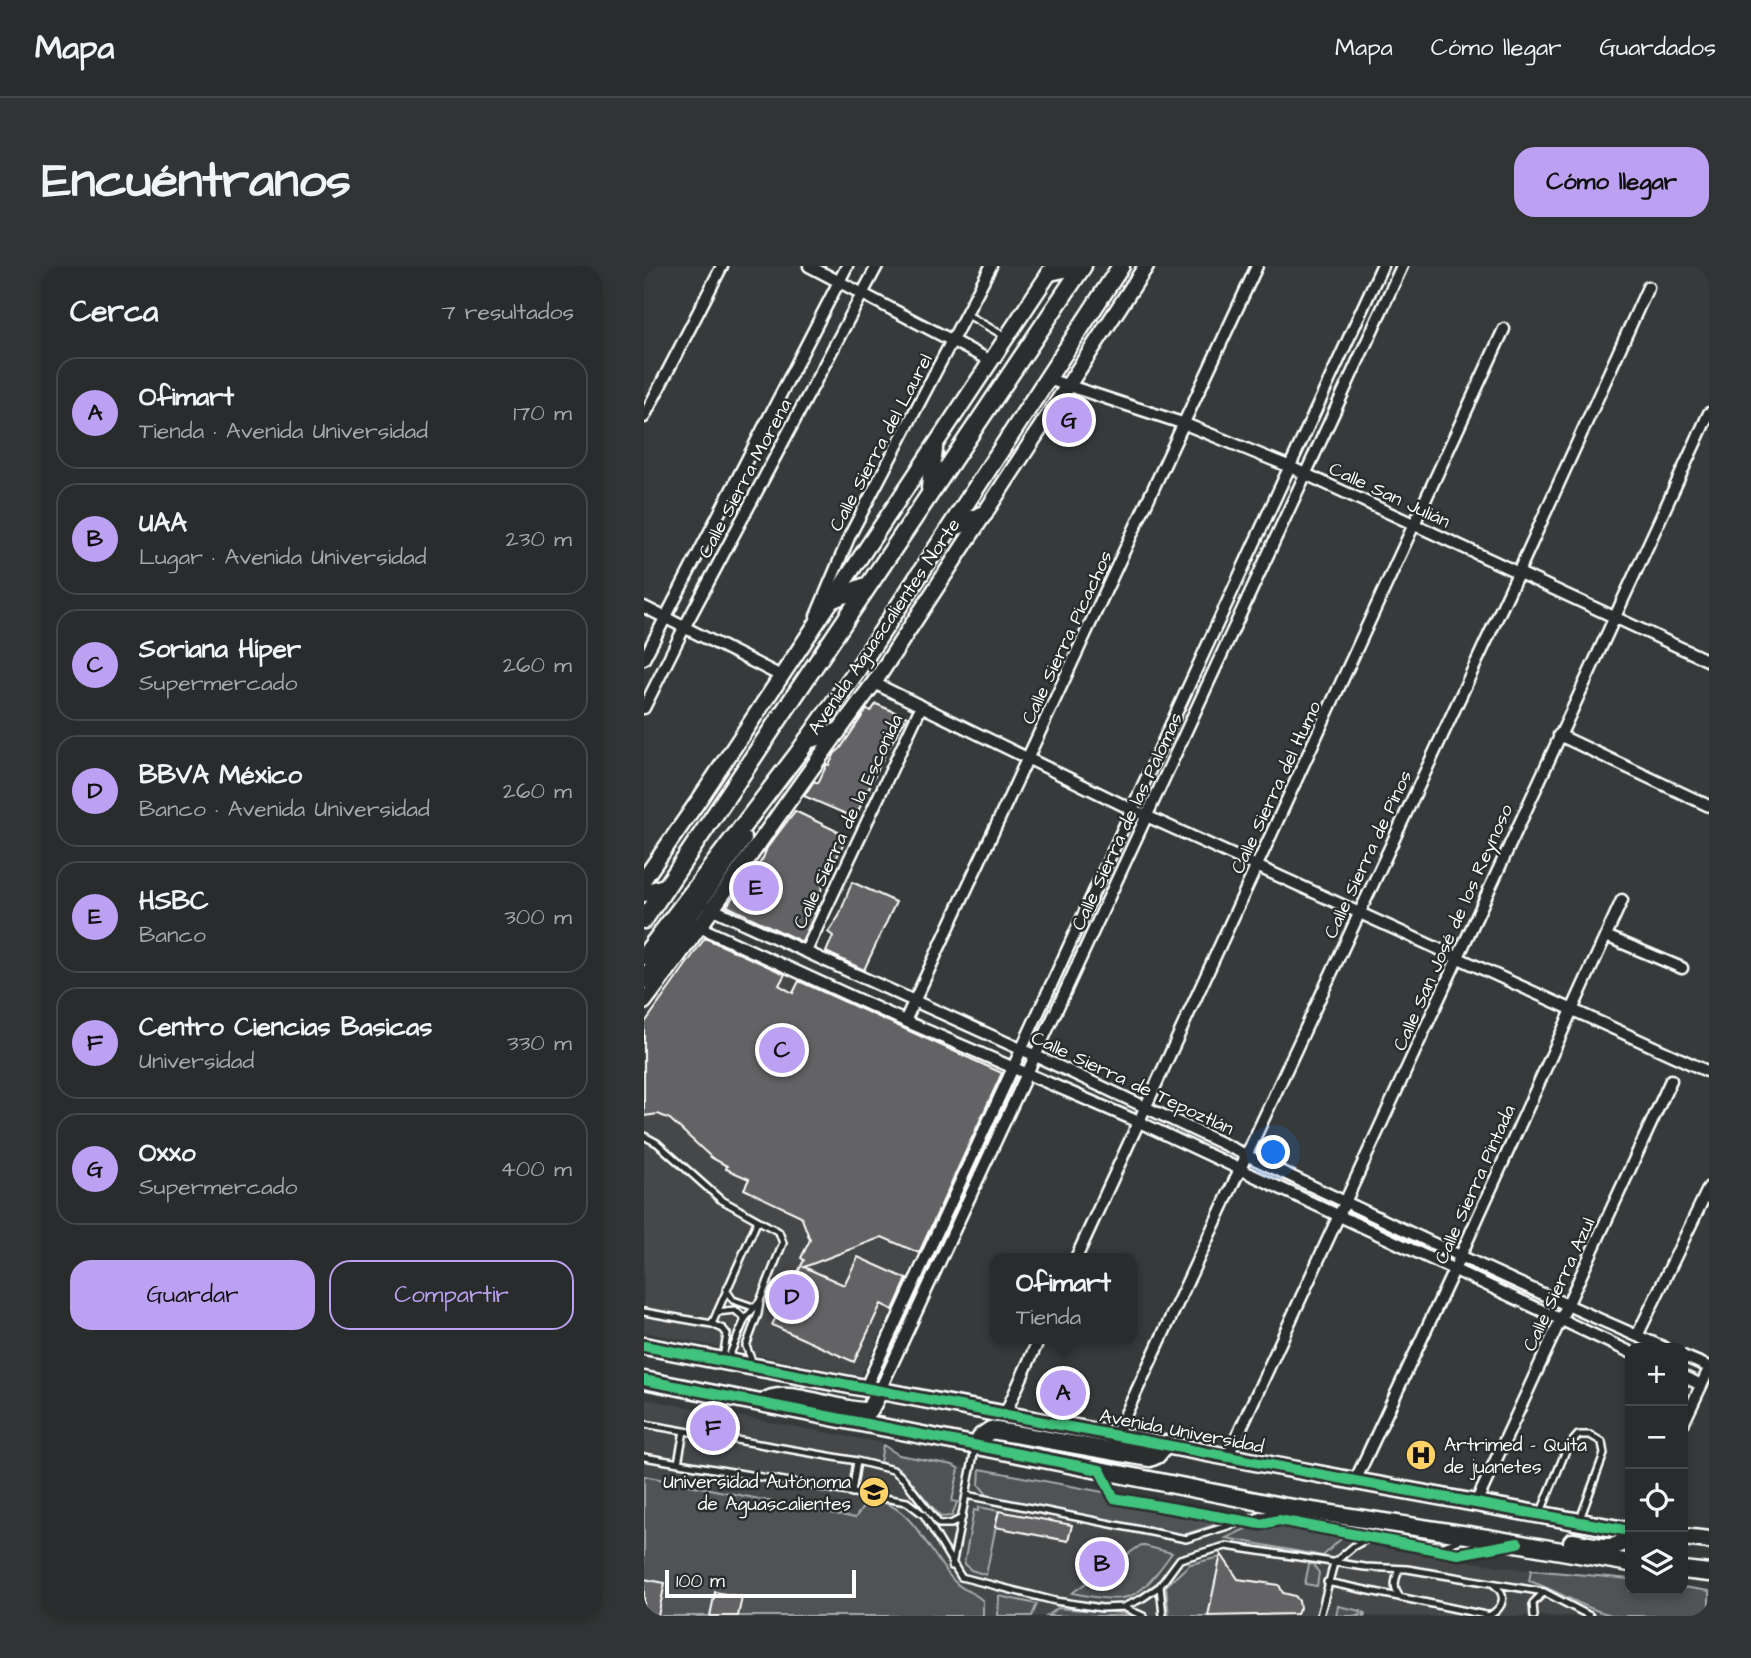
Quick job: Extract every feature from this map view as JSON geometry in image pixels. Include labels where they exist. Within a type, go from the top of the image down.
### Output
[{"type":"main road","points":[[1052,269],[1080,266]]},
{"type":"main road","name":"Avenida Aguascalientes Norte","points":[[644,920],[652,897],[866,586],[1080,266]]},
{"type":"main road","name":"Avenida Aguascalientes Norte","points":[[644,956],[855,673],[1121,266]]},
{"type":"main road","points":[[930,491],[934,449]]},
{"type":"main road","points":[[951,529],[984,514]]},
{"type":"main road","points":[[833,599],[866,586]]},
{"type":"main road","points":[[644,980],[706,905],[780,788],[803,746],[837,732]]},
{"type":"main road","name":"Avenida Universidad","points":[[644,1346],[1625,1532]]},
{"type":"main road","points":[[644,1380],[1286,1507],[1625,1562]]},
{"type":"main road","points":[[762,1403],[770,1398],[784,1396],[866,1411],[870,1409],[873,1389]]},
{"type":"main road","points":[[976,1446],[982,1436],[991,1430],[1150,1458],[1157,1455],[1166,1444]]},
{"type":"main road","points":[[1480,1537],[1514,1533],[1610,1548],[1622,1544],[1625,1540]]},
{"type":"main road","points":[[1688,1538],[1709,1540]]},
{"type":"main road","points":[[1688,1571],[1709,1573]]},
{"type":"street","points":[[644,417],[722,266]]},
{"type":"street","points":[[809,266],[991,361]]},
{"type":"street","name":"Calle Sierra Morena","points":[[644,659],[847,266]]},
{"type":"street","name":"Calle Sierra Morena","points":[[644,708],[877,266]]},
{"type":"street","name":"Calle Sierra del Laurel","points":[[807,638],[850,535],[991,266]]},
{"type":"street","name":"Avenida Aguascalientes Norte","points":[[706,905],[874,683],[1146,266]]},
{"type":"street","name":"Calle Sierra Picachos","points":[[905,1021],[1257,266]]},
{"type":"street","name":"Calle Sierra de las Palomas","points":[[873,1389],[1012,1067],[1382,266]]},
{"type":"street","name":"Calle Sierra de las Palomas","points":[[873,1389],[1148,817],[1402,266]]},
{"type":"street","points":[[644,879],[1052,269]]},
{"type":"street","name":"Calle Sierra de Pinos","points":[[1116,1435],[1518,573],[1648,287]]},
{"type":"street","name":"Calle Sierra del Humo","points":[[1078,1253],[1504,329]]},
{"type":"street","name":"Calle San Julián","points":[[1048,379],[1185,424],[1289,466],[1709,661]]},
{"type":"street","name":"Calle San José de los Reynoso","points":[[1228,1456],[1347,1203],[1559,735],[1709,413]]},
{"type":"street","points":[[644,607],[781,676]]},
{"type":"street","points":[[874,683],[1131,810],[1709,1072]]},
{"type":"street","name":"Calle Sierra de la Esconida","points":[[806,951],[921,707]]},
{"type":"street","points":[[1559,735],[1709,806]]},
{"type":"street","name":"Calle Sierra Pintada","points":[[1355,1481],[1622,900]]},
{"type":"street","name":"Calle Sierra de Tepoztlán","points":[[706,905],[1653,1343]]},
{"type":"street","points":[[644,1003],[693,924]]},
{"type":"street","name":"Calle Sierra de Tepoztlán","points":[[693,924],[905,1021],[1139,1122],[1625,1350]]},
{"type":"street","points":[[1606,936],[1682,968]]},
{"type":"street","name":"Calle Sierra Azul","points":[[1476,1503],[1671,1080]]},
{"type":"street","points":[[1637,1336],[1709,1187]]},
{"type":"street","points":[[1005,1414],[1037,1344]]},
{"type":"street","points":[[1688,1358],[1709,1368],[1688,1413]]},
{"type":"street","points":[[1688,1379],[1701,1385]]},
{"type":"lane","points":[[966,314],[1007,338]]},
{"type":"lane","points":[[644,1136],[657,1143],[720,1199],[779,1232],[783,1243],[746,1346],[754,1367]]},
{"type":"lane","points":[[712,1324],[757,1222]]},
{"type":"lane","points":[[726,1290],[733,1300],[752,1307]]},
{"type":"lane","points":[[725,1361],[752,1307],[760,1301]]},
{"type":"lane","points":[[717,1312],[735,1310],[745,1320]]},
{"type":"lane","points":[[644,1312],[712,1324],[723,1329],[726,1334],[725,1361]]},
{"type":"lane","points":[[644,1424],[857,1461],[893,1470],[904,1479],[939,1524],[951,1524],[962,1518]]},
{"type":"lane","points":[[678,1464],[684,1431]]},
{"type":"lane","points":[[1540,1514],[1567,1448],[1578,1435],[1590,1435],[1602,1442],[1604,1454],[1578,1522]]},
{"type":"lane","points":[[952,1566],[976,1446]]},
{"type":"lane","points":[[644,1457],[907,1502],[924,1515],[961,1577],[1055,1601],[1102,1608],[1123,1607],[1160,1586],[1180,1559],[1226,1545],[1544,1592],[1590,1616]]},
{"type":"lane","points":[[852,1493],[857,1461]]},
{"type":"lane","points":[[966,1495],[1186,1539],[1286,1507]]},
{"type":"lane","points":[[1320,1616],[1334,1563],[1354,1546],[1375,1535],[1440,1547],[1480,1537]]},
{"type":"lane","points":[[1399,1569],[1395,1591],[1402,1598]]},
{"type":"lane","points":[[1327,1582],[1490,1616],[1502,1605],[1503,1598],[1501,1592],[1491,1583]]},
{"type":"lane","points":[[1160,1586],[1163,1616]]},
{"type":"lane","points":[[1534,1616],[1533,1603],[1544,1592]]},
{"type":"lane","points":[[1123,1607],[1143,1616]]},
{"type":"shaded area","points":[[705,937],[1003,1073],[861,1376],[644,1332],[644,1024]]},
{"type":"shaded area","name":"Universidad Autónoma de Aguascalientes","points":[[644,1399],[878,1442],[899,1455],[1344,1536],[1372,1546],[1525,1570],[1625,1579],[1625,1595],[1688,1595],[1688,1588],[1709,1591],[1709,1616],[644,1616]]},
{"type":"shaded area","points":[[883,1445],[899,1455],[953,1465],[959,1469],[952,1501],[957,1502],[952,1516],[941,1517],[899,1468],[880,1462]]},
{"type":"shaded area","points":[[980,1469],[1226,1515],[1227,1521],[1183,1535],[988,1496],[979,1485]]},
{"type":"shaded area","points":[[644,1476],[855,1518],[868,1500],[884,1503],[909,1519],[956,1583],[983,1601],[983,1616],[644,1616]]},
{"type":"shaded area","points":[[979,1507],[999,1511],[986,1575],[971,1570],[964,1564],[974,1510],[978,1511]]},
{"type":"shaded area","points":[[1262,1521],[1344,1536],[1323,1556],[1226,1538]]},
{"type":"shaded area","points":[[1141,1545],[1172,1553],[1141,1590],[1131,1596],[1108,1599],[1072,1593]]},
{"type":"shaded area","points":[[1221,1557],[1208,1616],[1169,1616],[1166,1586],[1190,1564]]},
{"type":"shaded area","points":[[1309,1564],[1313,1564],[1319,1573],[1317,1586],[1305,1584]]},
{"type":"shaded area","points":[[1531,1570],[1625,1579],[1625,1595],[1688,1595],[1688,1588],[1709,1591],[1709,1616],[1616,1616],[1582,1605],[1529,1581]]},
{"type":"shaded area","points":[[999,1596],[1037,1604],[1032,1616],[998,1616]]},
{"type":"shaded area","points":[[1338,1606],[1361,1611],[1360,1616],[1336,1616]]},
{"type":"shaded area","points":[[1058,1608],[1128,1614],[1133,1616],[1047,1616]]},
{"type":"building","points":[[876,704],[907,717],[886,752],[855,818],[804,796],[814,781],[818,783],[827,764],[829,765],[867,709],[871,711]]},
{"type":"building","points":[[795,811],[847,836],[814,905],[818,907],[802,942],[727,906],[737,891],[750,899],[760,879],[752,875],[767,848]]},
{"type":"building","points":[[852,882],[896,902],[864,970],[826,952],[833,936],[828,932],[839,916]]},
{"type":"building","points":[[705,938],[785,974],[779,985],[793,993],[799,981],[1002,1073],[919,1253],[882,1237],[804,1267],[844,1285],[858,1257],[907,1279],[893,1310],[881,1304],[854,1362],[772,1325],[804,1260],[801,1258],[810,1240],[801,1216],[744,1189],[749,1179],[726,1169],[727,1166],[712,1158],[670,1119],[658,1114],[644,1116],[644,1024]]},
{"type":"building","points":[[999,1511],[1072,1525],[1068,1541],[995,1527]]},
{"type":"building","points":[[1221,1554],[1238,1579],[1279,1585],[1283,1593],[1295,1596],[1300,1608],[1297,1614],[1208,1616]]},
{"type":"building","points":[[644,1579],[665,1583],[658,1616],[644,1616]]},
{"type":"building","points":[[715,1592],[742,1597],[738,1616],[710,1616]]},
{"type":"cycle path","points":[[644,1346],[1625,1530]]},
{"type":"cycle path","points":[[644,1380],[1100,1470],[1114,1498],[1261,1524],[1279,1520],[1458,1554],[1518,1543]]},
{"type":"place","name":"Oxxo","points":[[1069,420]]},
{"type":"place","name":"HSBC","points":[[756,888]]},
{"type":"place","name":"Soriana Híper","points":[[782,1050]]},
{"type":"place","name":"BBVA México","points":[[792,1297]]},
{"type":"place","name":"Ofimart","points":[[1063,1393]]},
{"type":"place","name":"Centro Ciencias Basicas","points":[[713,1428]]},
{"type":"place","name":"Artrimed - Quita de juanetes","points":[[1421,1455]]},
{"type":"place","name":"Universidad Autónoma de Aguascalientes","points":[[874,1492]]},
{"type":"place","name":"UAA","points":[[1102,1564]]}]
